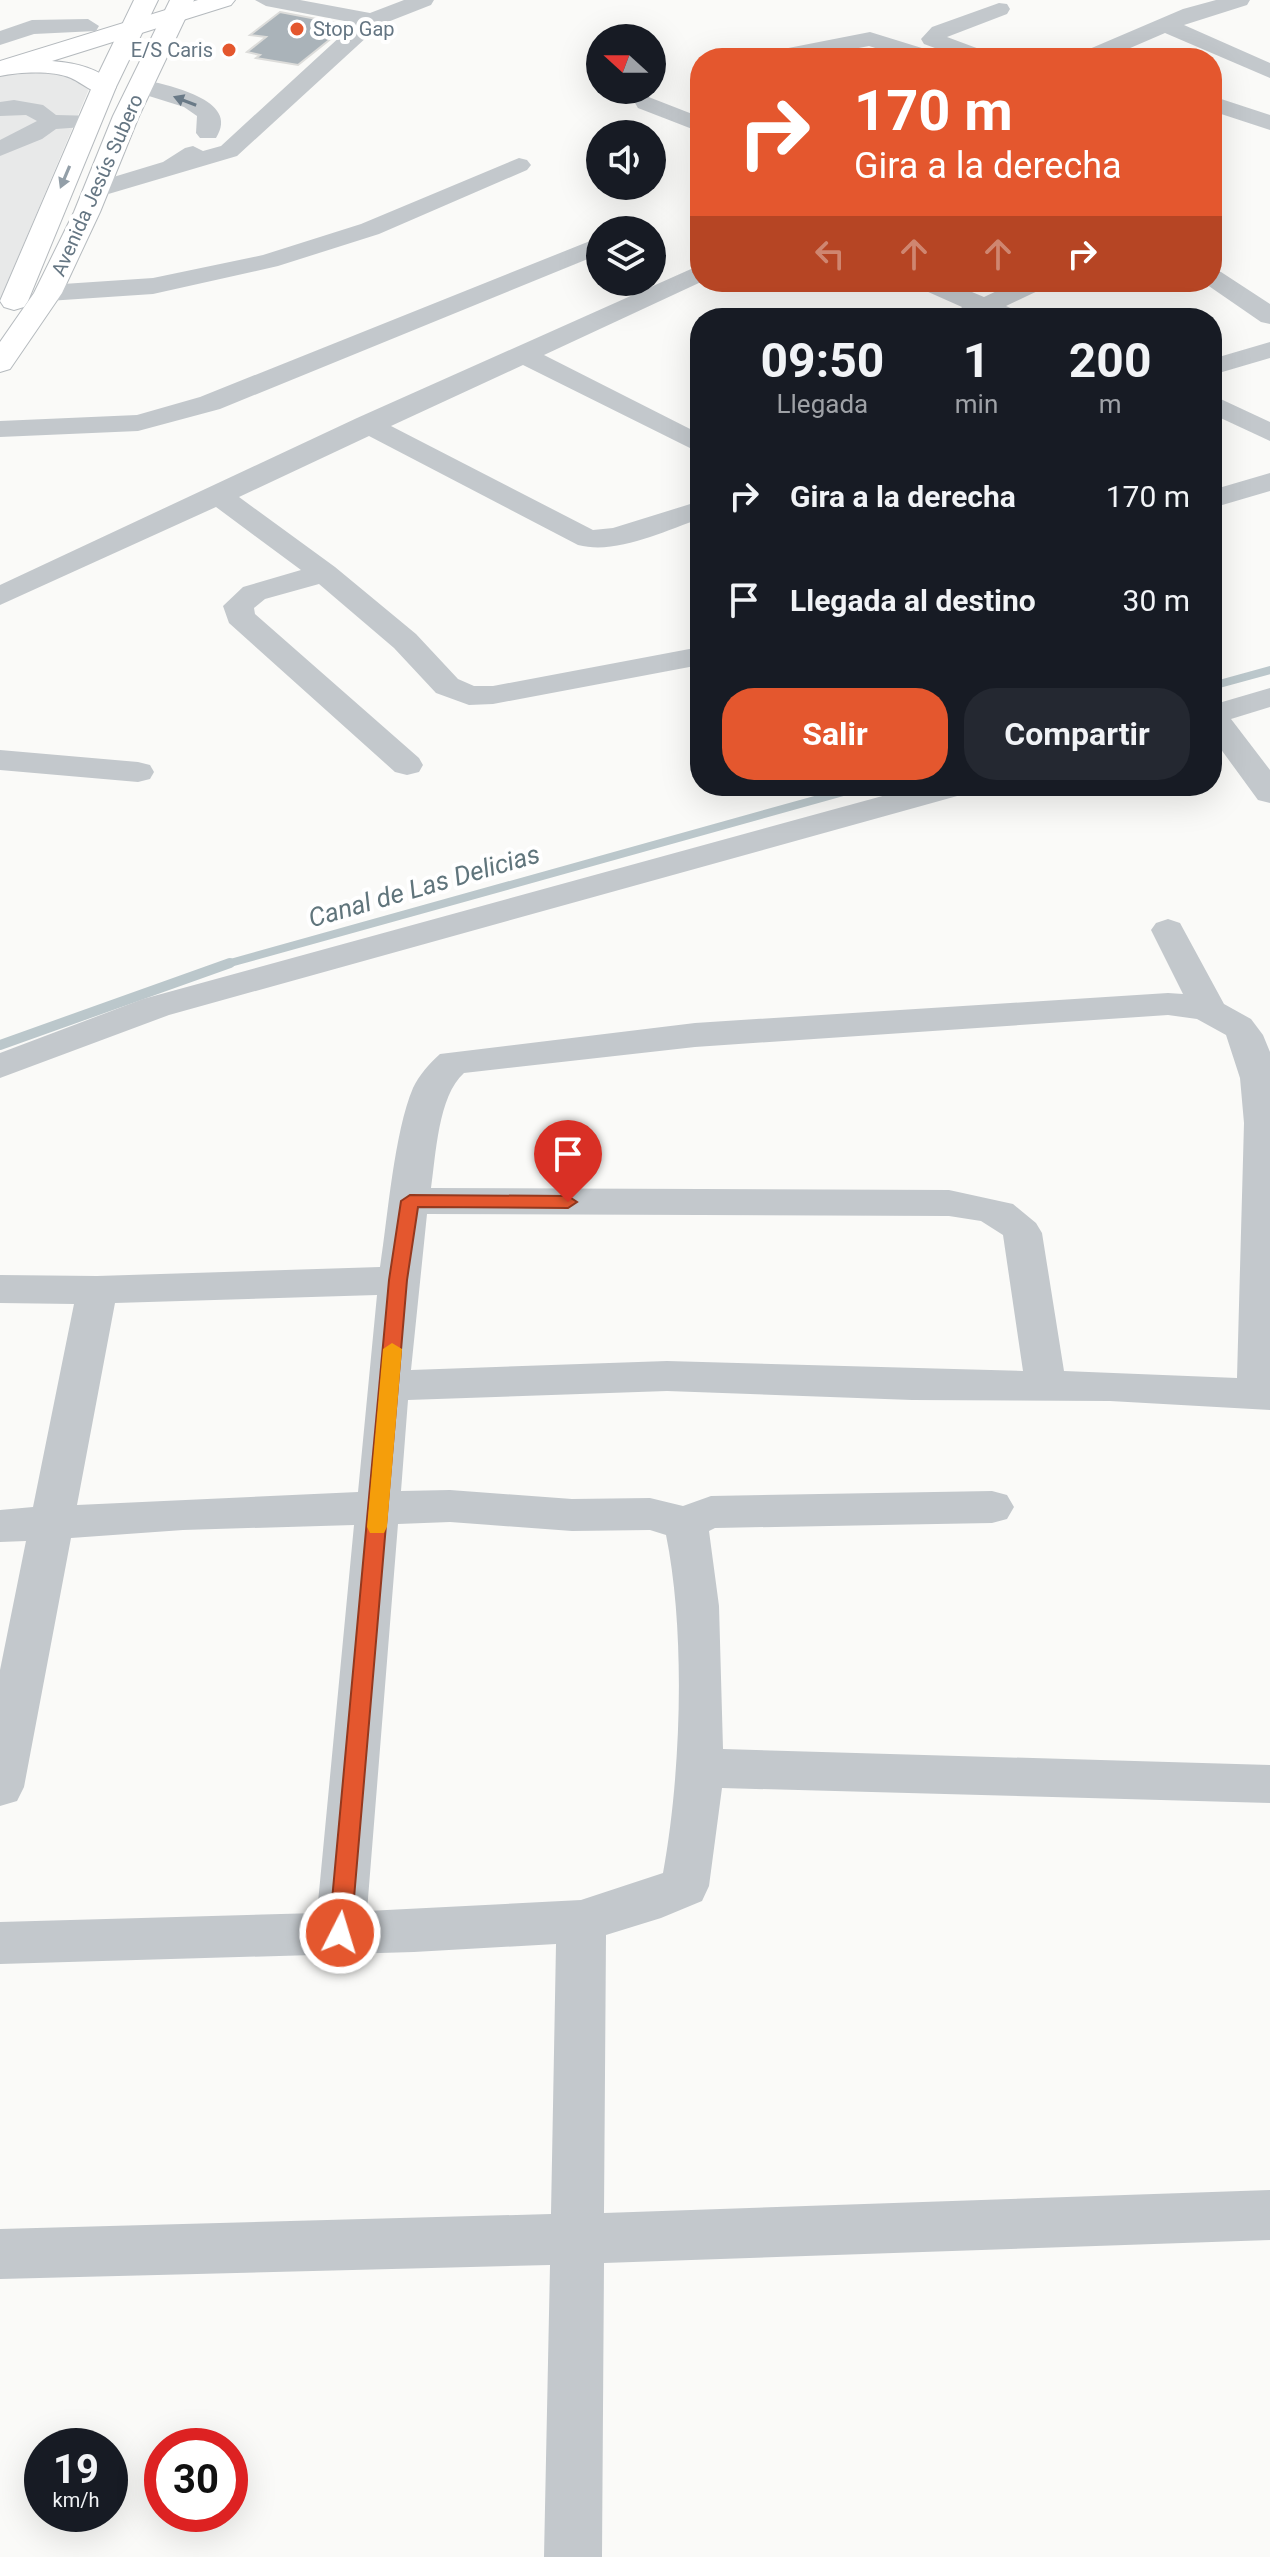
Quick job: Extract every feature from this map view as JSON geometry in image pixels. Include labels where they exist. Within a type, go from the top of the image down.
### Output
[{"type":"main road","points":[[3,63],[88,26],[177,5],[223,0]]},
{"type":"main road","name":"Avenida Jesús Subero","points":[[0,363],[48,293],[177,5]]},
{"type":"main road","points":[[3,63],[139,13]]},
{"type":"main road","points":[[0,341],[89,121],[139,13]]},
{"type":"main road","points":[[3,63],[74,70],[104,87]]},
{"type":"street","points":[[266,0],[316,4],[372,20]]},
{"type":"street","points":[[96,190],[229,151],[372,20],[423,0]]},
{"type":"street","points":[[956,48],[932,39],[940,32],[999,9],[979,0]]},
{"type":"street","points":[[1112,48],[1239,0]]},
{"type":"street","points":[[1166,25],[1218,48]]},
{"type":"street","points":[[0,38],[32,27],[88,26]]},
{"type":"street","points":[[824,48],[870,39],[898,48]]},
{"type":"street","points":[[1222,50],[1270,71]]},
{"type":"street","points":[[141,86],[192,102],[209,113],[206,138],[171,167]]},
{"type":"street","points":[[648,104],[690,121]]},
{"type":"street","points":[[1222,106],[1270,123]]},
{"type":"street","points":[[0,109],[29,108],[45,113],[50,122]]},
{"type":"street","points":[[0,149],[34,134],[50,122],[89,121]]},
{"type":"street","points":[[48,293],[153,286],[269,261],[370,229],[519,165]]},
{"type":"street","points":[[0,429],[138,423],[210,403],[586,251]]},
{"type":"street","points":[[0,596],[690,278]]},
{"type":"street","points":[[1222,284],[1270,316]]},
{"type":"street","points":[[949,292],[984,307],[1016,292]]},
{"type":"street","points":[[1222,364],[1270,350]]},
{"type":"street","points":[[522,354],[690,437]]},
{"type":"street","points":[[1222,408],[1270,433]]},
{"type":"street","points":[[367,424],[588,539],[643,530],[690,514]]},
{"type":"street","points":[[1222,496],[1270,482]]},
{"type":"street","points":[[217,494],[324,573],[405,641],[447,686],[469,696],[493,695],[690,658]]},
{"type":"street","points":[[324,573],[254,593],[238,606],[240,617],[407,765]]},
{"type":"street","points":[[1222,712],[1270,697]]},
{"type":"street","points":[[1222,728],[1270,793]]},
{"type":"street","points":[[0,760],[138,772]]},
{"type":"street","points":[[0,1066],[156,1007],[920,796]]},
{"type":"street","points":[[1168,930],[1208,1008]]},
{"type":"street","points":[[340,1933],[398,1280],[420,1133],[432,1088],[443,1071],[453,1062],[468,1058],[695,1035],[1168,1004],[1208,1008],[1257,1030],[1268,1125],[1260,1215],[1264,1395],[667,1376],[389,1386]]},
{"type":"street","points":[[410,1201],[949,1203],[989,1210],[1015,1221],[1022,1233],[1046,1386]]},
{"type":"street","points":[[0,1289],[97,1290],[398,1280]]},
{"type":"street","points":[[0,1787],[97,1290]]},
{"type":"street","points":[[0,1526],[450,1506],[572,1515],[650,1514],[685,1523],[711,1512],[992,1507]]},
{"type":"street","points":[[0,1943],[340,1933],[581,1921],[644,1903],[685,1886],[695,1835],[701,1687],[694,1555],[685,1523]]},
{"type":"street","points":[[700,1768],[1270,1784]]},
{"type":"street","points":[[573,2557],[581,1921]]},
{"type":"street","points":[[0,2254],[578,2239],[1270,2215]]},
{"type":"shaded area","points":[[0,68],[67,74],[89,89],[0,300]]},
{"type":"building","points":[[280,12],[348,25],[298,65],[256,58],[260,55],[247,52],[266,37],[250,35]]},
{"type":"waterway","name":"Canal de Las Delicias","points":[[1222,683],[1270,670]]},
{"type":"waterway","name":"Canal de Las Delicias","points":[[229,963],[829,796]]},
{"type":"waterway","name":"Canal de Las Delicias","points":[[0,1045],[229,963]]},
{"type":"waterway","name":"Canal de Las Delicias","points":[[223,965],[229,963]]},
{"type":"slow traffic","points":[[377,1527],[392,1349]]},
{"type":"place","name":"Stop Gap","points":[[297,29]]},
{"type":"place","name":"E/S Caris","points":[[229,50]]},
{"type":"route","points":[[340,1933],[398,1280],[410,1201],[568,1202]]}]
